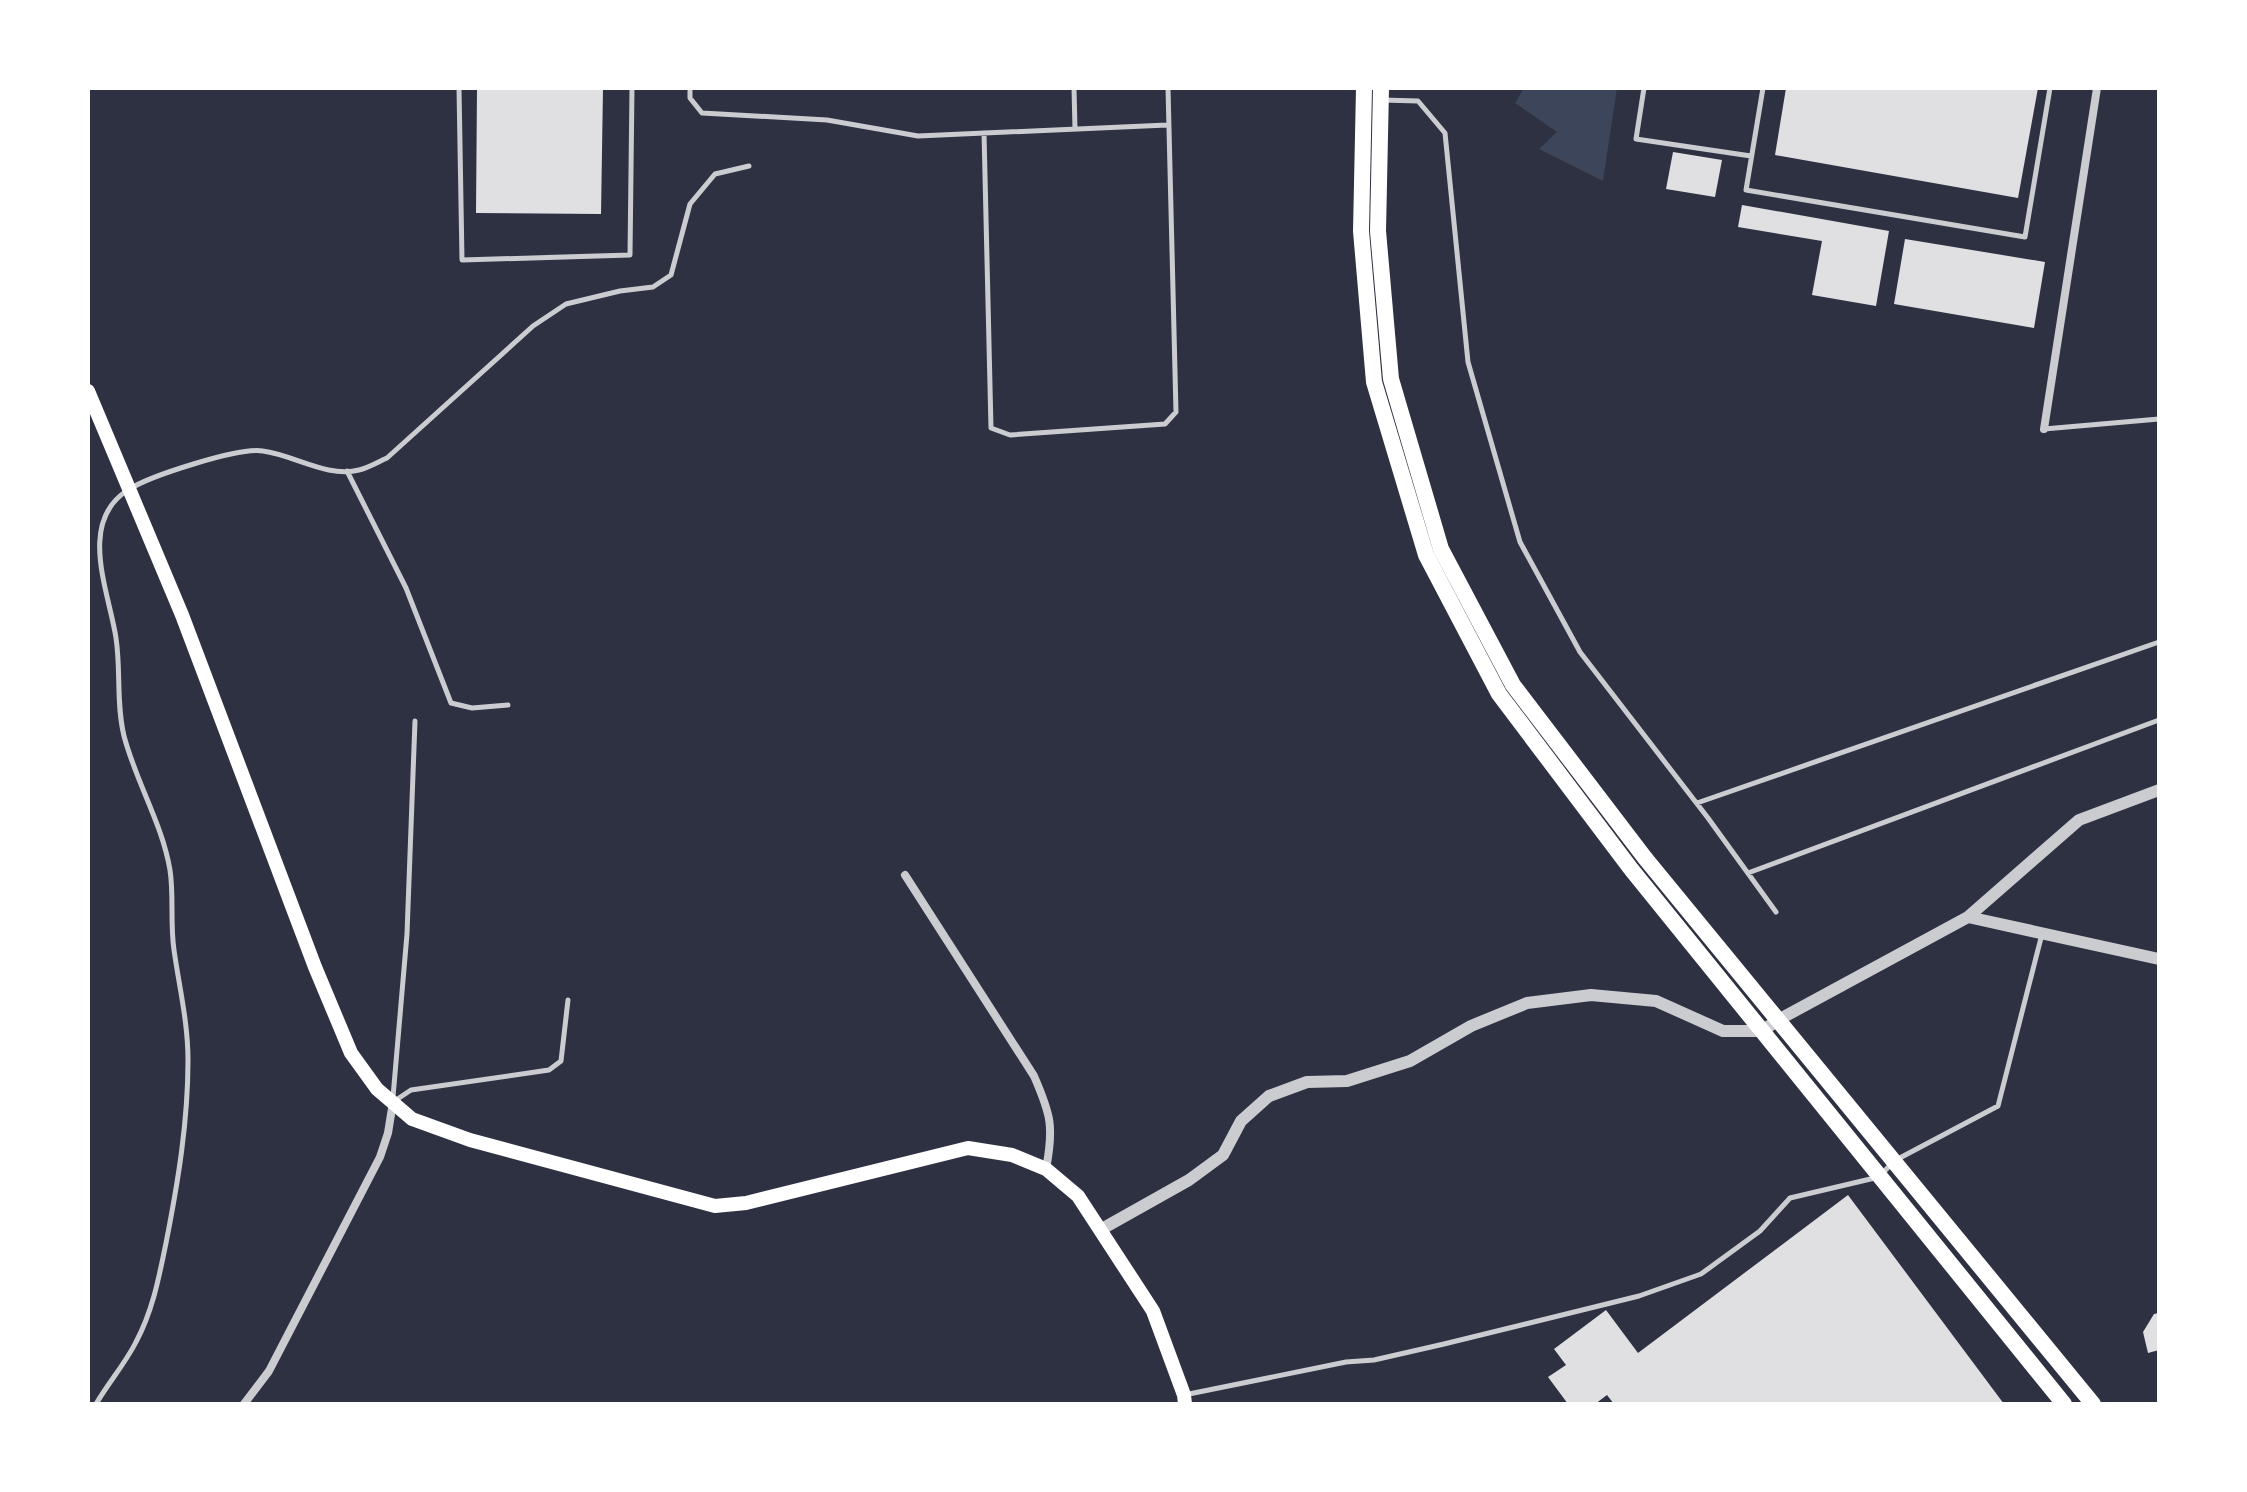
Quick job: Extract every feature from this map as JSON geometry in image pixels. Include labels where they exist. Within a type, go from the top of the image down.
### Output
[{"type":"highway","points":[[1364,88],[1361,231],[1374,382],[1426,555],[1499,694],[1631,869],[2064,1404]]},
{"type":"highway","points":[[1381,94],[1378,231],[1391,379],[1441,549],[1513,685],[1645,858],[2093,1404]]},
{"type":"main road","points":[[88,391],[182,615],[315,967],[351,1053],[377,1089],[412,1119],[470,1140],[715,1206],[746,1203],[968,1148],[1012,1155],[1046,1169],[1078,1196],[1153,1311],[1185,1399]]},
{"type":"street","points":[[2044,429],[2097,88]]},
{"type":"street","points":[[1100,1230],[1189,1180],[1223,1155],[1241,1121],[1269,1096],[1307,1082],[1347,1081],[1410,1061],[1471,1026],[1527,1003],[1591,995],[1656,1001],[1723,1031],[1762,1031],[1968,917],[2079,820],[2159,790]]},
{"type":"street","points":[[905,875],[1034,1076],[1049,1110],[1053,1136],[1046,1169]]},
{"type":"street","points":[[1968,917],[2159,959]]},
{"type":"street","points":[[244,1404],[269,1371],[380,1157],[393,1102]]},
{"type":"lane","points":[[459,88],[462,260],[630,255],[632,88]]},
{"type":"lane","points":[[690,88],[690,98],[702,113],[827,120],[918,136],[1167,125]]},
{"type":"lane","points":[[1074,88],[1075,129]]},
{"type":"lane","points":[[984,133],[991,428],[1010,435],[1165,424],[1176,412],[1168,88]]},
{"type":"lane","points":[[1644,88],[1636,139],[1751,156]]},
{"type":"lane","points":[[1763,88],[1746,190],[2025,237],[2050,88]]},
{"type":"lane","points":[[1381,94],[1418,101],[1445,133],[1468,362],[1520,542],[1580,652],[1697,803],[1776,912]]},
{"type":"lane","points":[[96,1404],[135,1344],[155,1298],[176,1194],[185,1129],[188,1069],[186,1025],[171,923],[170,872],[152,808],[125,737],[118,700],[116,638],[101,567],[101,528],[110,505],[129,489],[223,454],[262,450],[347,471],[358,471],[387,458],[533,326],[566,304],[620,291],[653,287],[671,275],[690,204],[715,174],[749,166]]},
{"type":"lane","points":[[2044,429],[2159,419]]},
{"type":"lane","points":[[347,471],[406,588],[451,703],[472,708],[508,705]]},
{"type":"lane","points":[[1697,803],[2159,642]]},
{"type":"lane","points":[[1748,873],[2159,720]]},
{"type":"lane","points":[[393,1102],[407,934],[415,721]]},
{"type":"lane","points":[[1185,1399],[1346,1362],[1374,1360],[1639,1296],[1701,1274],[1760,1231],[1790,1198],[1879,1177],[1894,1161],[1998,1106],[2043,933]]},
{"type":"lane","points":[[393,1102],[411,1090],[549,1070],[561,1061],[568,1000]]},
{"type":"shaded area","points":[[1524,88],[1617,88],[1603,181],[1539,149],[1557,132],[1515,103]]},
{"type":"building","points":[[477,88],[603,88],[601,214],[476,213]]},
{"type":"building","points":[[1786,88],[2038,88],[2018,198],[1775,155]]},
{"type":"building","points":[[1673,152],[1722,160],[1715,197],[1666,189]]},
{"type":"building","points":[[1742,205],[1889,231],[1876,306],[1812,295],[1822,241],[1738,227]]},
{"type":"building","points":[[1905,239],[2045,262],[2034,328],[1894,304]]},
{"type":"building","points":[[1848,1195],[2004,1404],[1614,1404],[1607,1395],[1595,1404],[1568,1404],[1548,1377],[1566,1365],[1554,1349],[1606,1310],[1638,1353]]},
{"type":"building","points":[[2159,1313],[2159,1350],[2148,1353],[2143,1332],[2154,1314]]}]
